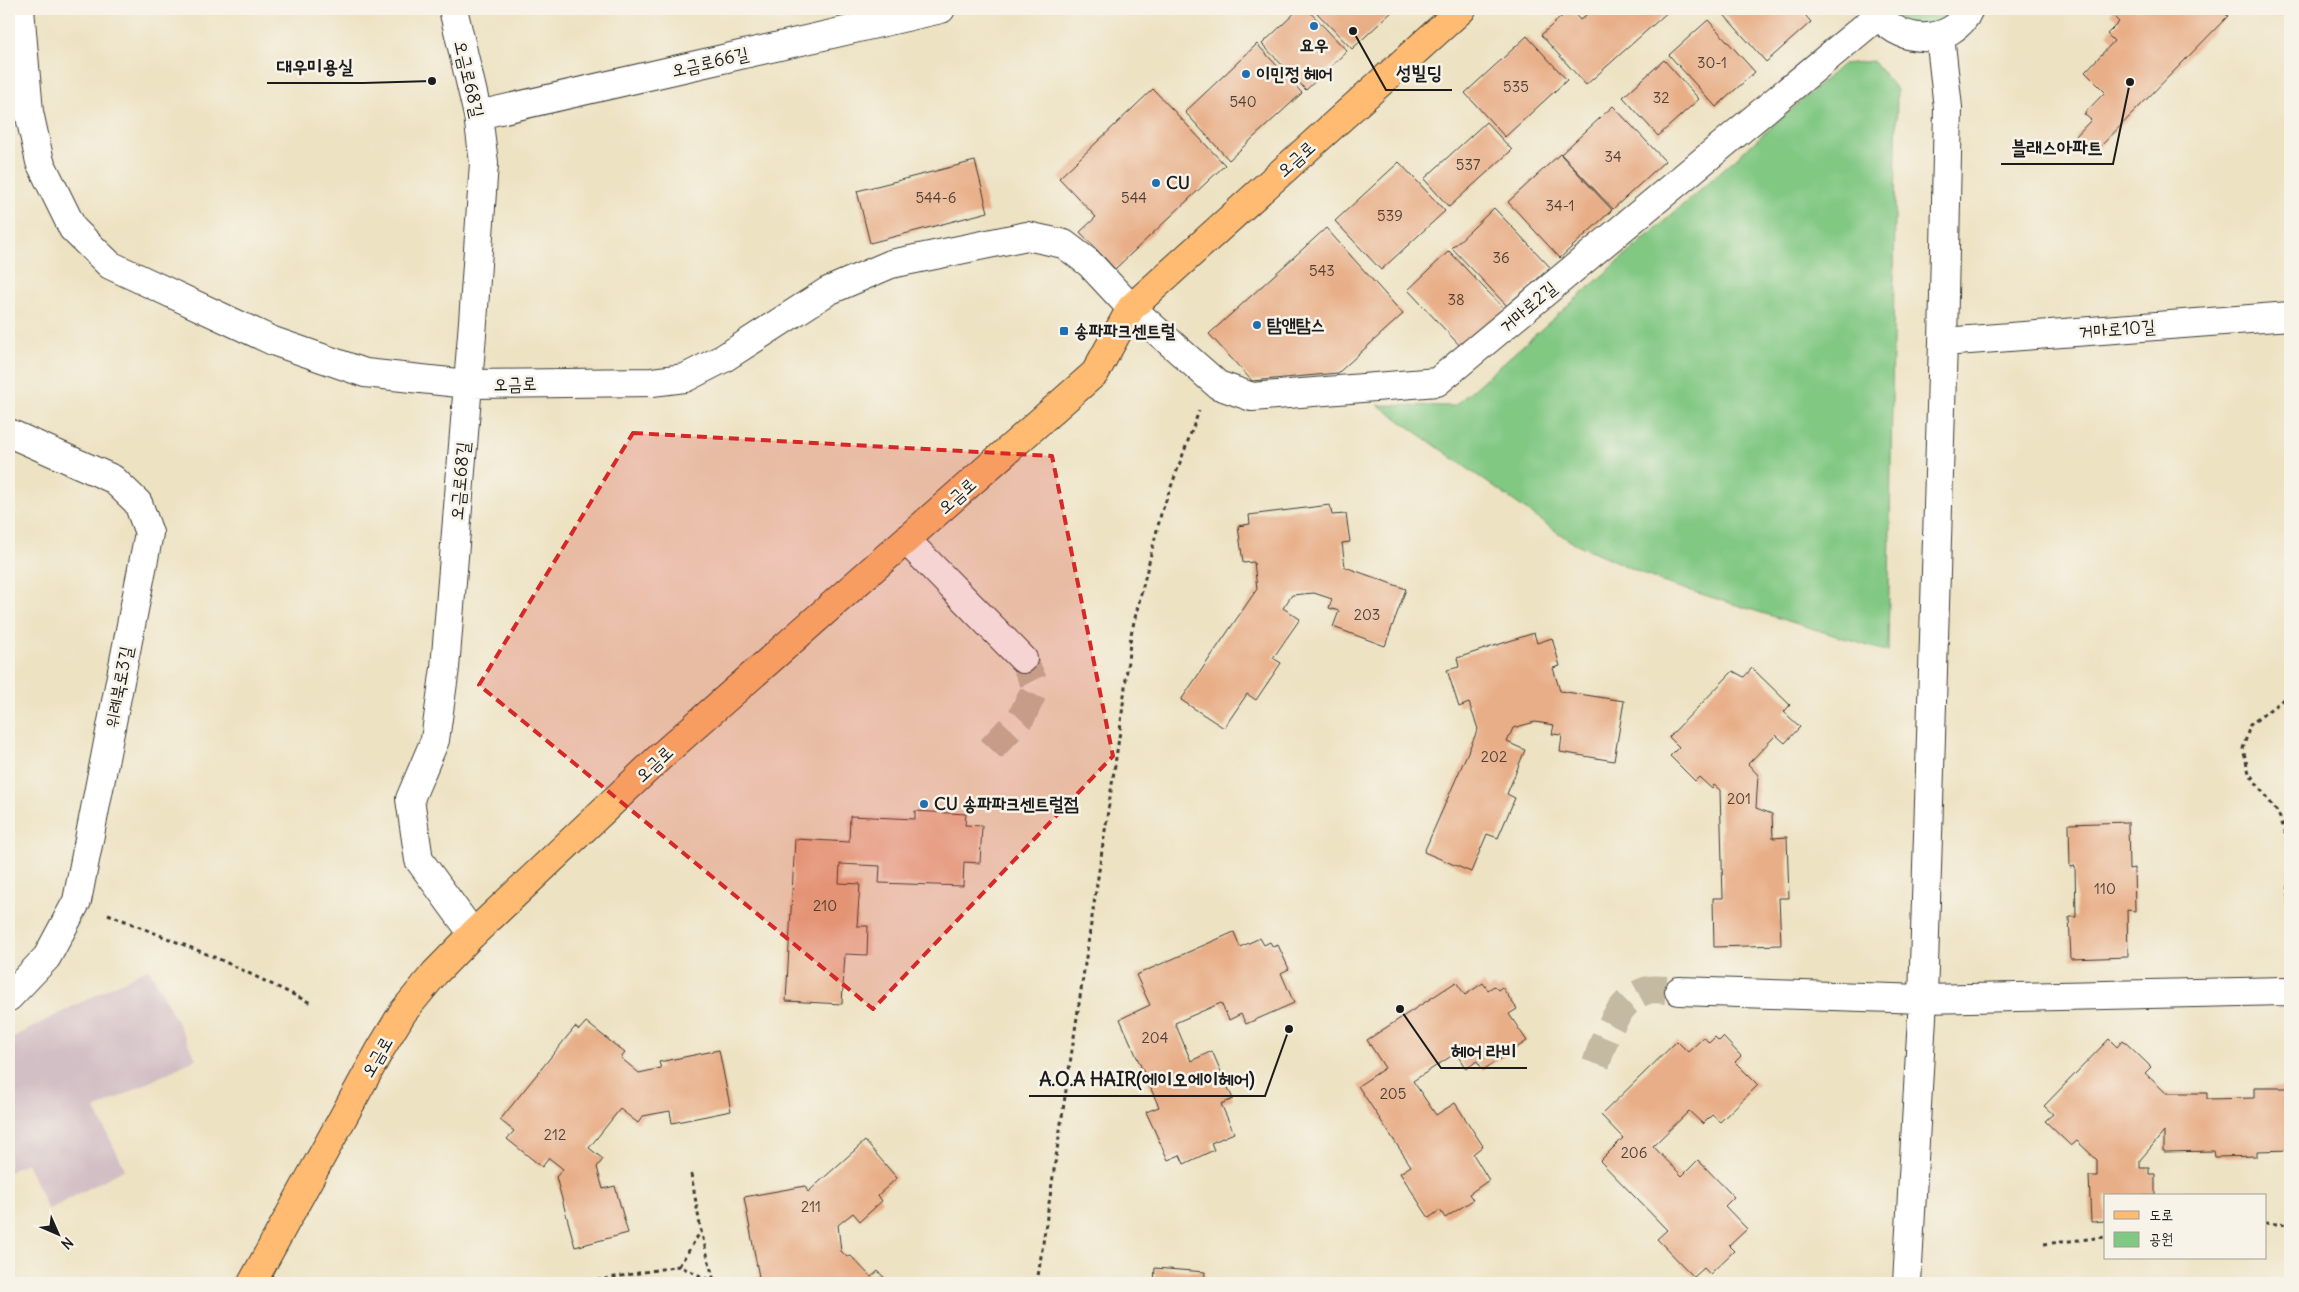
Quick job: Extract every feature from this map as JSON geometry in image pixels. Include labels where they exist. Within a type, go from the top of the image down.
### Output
[{"type":"main road","name":"오금로","points":[[252,1283],[380,1050],[403,1012],[435,973],[473,934],[661,756],[907,541],[1095,373],[1131,308],[1462,9]]},
{"type":"street","name":"오금로","points":[[20,9],[29,112],[40,162],[73,229],[110,265],[273,341],[365,373],[468,384],[652,382],[685,378],[724,358],[828,291],[891,264],[1027,236],[1064,244],[1089,263],[1131,308]]},
{"type":"street","name":"오금로68길","points":[[453,9],[478,116],[484,163],[445,668],[435,740],[410,799],[419,860],[473,934]]},
{"type":"street","name":"오금로66길","points":[[478,116],[941,9]]},
{"type":"street","points":[[1878,12],[1891,28],[1906,35],[1922,38],[1940,35],[1955,27],[1969,9]]},
{"type":"street","name":"거마로2길","points":[[1131,308],[1218,384],[1252,397],[1437,382],[1878,12]]},
{"type":"street","points":[[1907,1283],[1923,998],[1944,342],[1948,108],[1940,35]]},
{"type":"street","name":"거마로10길","points":[[1944,342],[2290,316]]},
{"type":"street","name":"위례북로3길","points":[[9,433],[112,480],[138,503],[149,533],[77,901],[47,957],[9,997]]},
{"type":"street","points":[[907,541],[1023,659]]},
{"type":"street","points":[[1679,991],[1923,998],[2290,992]]},
{"type":"path","points":[[1037,1283],[1119,740],[1131,634],[1161,514],[1212,379]]},
{"type":"path","points":[[2290,694],[2250,725],[2244,749],[2249,773],[2278,813],[2287,836],[2290,930]]},
{"type":"path","points":[[77,901],[219,959],[313,1004]]},
{"type":"path","points":[[691,1174],[701,1231],[715,1282]]},
{"type":"path","points":[[2266,1223],[2290,1224]]},
{"type":"path","points":[[680,1266],[701,1231]]},
{"type":"path","points":[[2044,1244],[2104,1237]]},
{"type":"path","points":[[581,1283],[680,1266],[715,1282]]},
{"type":"highlighted area","points":[[633,433],[1052,456],[1113,756],[873,1009],[479,685]]},
{"type":"shaded area","points":[[149,968],[196,1059],[95,1109],[125,1169],[48,1210],[27,1163],[9,1172],[9,1039]]},
{"type":"green space","points":[[1884,9],[1960,9],[1956,15],[1917,30]]},
{"type":"green space","points":[[1873,61],[1897,90],[1888,652],[1662,582],[1570,541],[1378,405],[1454,406],[1843,64]]},
{"type":"building","points":[[1299,9],[1307,9],[1347,51],[1306,90],[1262,44]]},
{"type":"building","points":[[1322,9],[1395,9],[1352,49],[1317,13]]},
{"type":"building","points":[[1570,9],[1580,20],[1593,9],[1671,9],[1586,85],[1541,35]]},
{"type":"building","points":[[1719,9],[1800,9],[1811,22],[1766,62]]},
{"type":"building","points":[[2115,9],[2220,9],[2228,16],[2093,154],[2075,137],[2091,120],[2084,114],[2105,92],[2085,72],[2114,41],[2107,34],[2119,22],[2110,13]]},
{"type":"building","points":[[1708,20],[1755,72],[1716,107],[1669,55]]},
{"type":"building","points":[[1527,36],[1567,80],[1505,137],[1465,93]]},
{"type":"building","points":[[1257,44],[1302,93],[1229,160],[1185,112]]},
{"type":"building","points":[[1664,60],[1699,99],[1658,136],[1623,97]]},
{"type":"building","points":[[1153,89],[1225,165],[1115,269],[1080,232],[1096,217],[1059,178]]},
{"type":"building","points":[[1613,106],[1665,161],[1613,209],[1561,154]]},
{"type":"building","points":[[1486,122],[1512,150],[1449,207],[1424,179]]},
{"type":"building","points":[[1560,154],[1612,210],[1560,258],[1508,202]]},
{"type":"building","points":[[975,161],[988,212],[870,243],[857,191]]},
{"type":"building","points":[[1399,162],[1445,211],[1381,270],[1335,221]]},
{"type":"building","points":[[1494,208],[1550,267],[1508,307],[1452,248]]},
{"type":"building","points":[[1326,228],[1403,314],[1338,373],[1252,381],[1209,334]]},
{"type":"building","points":[[1449,251],[1505,310],[1463,349],[1408,290]]},
{"type":"building","points":[[1330,505],[1332,515],[1346,514],[1350,542],[1342,543],[1345,567],[1406,589],[1385,646],[1333,627],[1339,611],[1329,608],[1332,599],[1314,593],[1292,595],[1283,608],[1300,619],[1273,658],[1281,663],[1256,700],[1247,694],[1224,728],[1181,700],[1257,589],[1254,562],[1243,563],[1238,526],[1250,524],[1249,515]]},
{"type":"building","points":[[1534,633],[1537,643],[1552,638],[1560,666],[1553,668],[1560,691],[1624,701],[1614,761],[1560,752],[1562,735],[1552,734],[1554,725],[1535,722],[1513,728],[1507,742],[1525,750],[1507,794],[1515,798],[1498,838],[1487,834],[1471,872],[1424,852],[1478,729],[1469,703],[1459,707],[1447,670],[1459,667],[1457,658]]},
{"type":"building","points":[[1752,668],[1790,705],[1784,712],[1800,727],[1785,743],[1776,735],[1748,764],[1758,775],[1756,808],[1772,814],[1773,838],[1787,837],[1789,898],[1779,898],[1781,945],[1714,947],[1713,898],[1723,898],[1720,790],[1714,785],[1712,789],[1699,777],[1695,781],[1670,756],[1679,747],[1669,737],[1733,671],[1744,677]]},
{"type":"building","points":[[915,811],[966,814],[965,825],[982,826],[980,863],[964,862],[963,886],[879,883],[880,866],[840,864],[839,883],[860,884],[857,926],[868,926],[867,955],[845,954],[842,1004],[786,1001],[795,839],[849,842],[850,816],[915,819]]},
{"type":"building","points":[[2128,822],[2129,869],[2134,868],[2135,911],[2127,910],[2128,957],[2071,959],[2069,917],[2076,917],[2075,866],[2070,867],[2069,824]]},
{"type":"building","points":[[1234,932],[1240,947],[1260,938],[1264,945],[1270,942],[1273,947],[1278,945],[1289,969],[1281,973],[1294,1003],[1246,1024],[1241,1014],[1229,1020],[1221,1003],[1175,1023],[1191,1061],[1212,1051],[1233,1099],[1221,1104],[1234,1133],[1211,1143],[1214,1150],[1184,1164],[1180,1155],[1168,1160],[1146,1112],[1159,1107],[1120,1019],[1150,1005],[1136,975]]},
{"type":"building","points":[[1456,982],[1465,995],[1483,983],[1488,990],[1494,986],[1498,990],[1502,987],[1517,1009],[1509,1014],[1527,1041],[1483,1070],[1477,1061],[1466,1069],[1456,1053],[1413,1081],[1436,1115],[1455,1103],[1483,1146],[1473,1154],[1489,1180],[1469,1194],[1473,1200],[1445,1218],[1440,1210],[1429,1218],[1400,1173],[1411,1166],[1358,1086],[1385,1068],[1367,1040]]},
{"type":"building","points":[[586,1022],[625,1053],[621,1058],[639,1073],[661,1068],[659,1062],[719,1050],[731,1111],[672,1123],[670,1111],[643,1116],[638,1123],[620,1109],[589,1148],[603,1159],[597,1167],[603,1189],[615,1186],[628,1233],[575,1247],[556,1177],[563,1169],[549,1158],[542,1167],[507,1139],[514,1131],[500,1120],[575,1027],[579,1030]]},
{"type":"building","points":[[1704,1037],[1709,1043],[1715,1037],[1719,1041],[1723,1037],[1741,1056],[1735,1062],[1758,1085],[1720,1122],[1712,1115],[1703,1124],[1689,1111],[1653,1146],[1682,1176],[1698,1160],[1734,1197],[1725,1206],[1747,1229],[1729,1246],[1734,1251],[1710,1274],[1704,1268],[1694,1277],[1657,1239],[1667,1230],[1600,1161],[1623,1138],[1601,1115],[1677,1041],[1688,1052]]},
{"type":"building","points":[[2109,1039],[2117,1047],[2123,1040],[2151,1067],[2145,1073],[2166,1093],[2207,1093],[2207,1099],[2254,1098],[2254,1088],[2290,1088],[2290,1150],[2257,1151],[2257,1156],[2215,1157],[2214,1151],[2164,1152],[2164,1132],[2140,1160],[2140,1168],[2149,1168],[2149,1174],[2155,1174],[2155,1194],[2104,1194],[2104,1221],[2091,1222],[2089,1176],[2097,1176],[2097,1160],[2077,1141],[2071,1146],[2045,1121],[2053,1114],[2044,1106]]},
{"type":"building","points":[[865,1141],[897,1178],[878,1195],[882,1201],[860,1221],[853,1213],[838,1225],[841,1251],[847,1257],[851,1256],[871,1277],[878,1271],[888,1282],[892,1279],[895,1283],[748,1283],[747,1279],[759,1277],[744,1197],[805,1186],[808,1192]]},
{"type":"building","points":[[1155,1268],[1205,1272],[1204,1283],[1154,1283]]},
{"type":"tunnel","points":[[991,749],[1022,716],[1036,687],[1023,659]]},
{"type":"tunnel","points":[[1596,1064],[1608,1031],[1620,1010],[1628,1002],[1648,990],[1679,991]]},
{"type":"place","name":"요우","points":[[1314,26]]},
{"type":"place","name":"성빌딩","points":[[1353,31]]},
{"type":"place","name":"이민정 헤어","points":[[1246,74]]},
{"type":"place","name":"대우미용실","points":[[432,81]]},
{"type":"place","name":"블래스아파트","points":[[2130,82]]},
{"type":"place","name":"CU","points":[[1156,183]]},
{"type":"place","name":"탐앤탐스","points":[[1257,325]]},
{"type":"place","name":"송파파크센트럴","points":[[1064,331]]},
{"type":"place","name":"CU 송파파크센트럴점","points":[[924,804]]},
{"type":"place","name":"헤어 라비","points":[[1400,1009]]},
{"type":"place","name":"A.O.A HAIR(에이오에이헤어)","points":[[1289,1029]]}]
